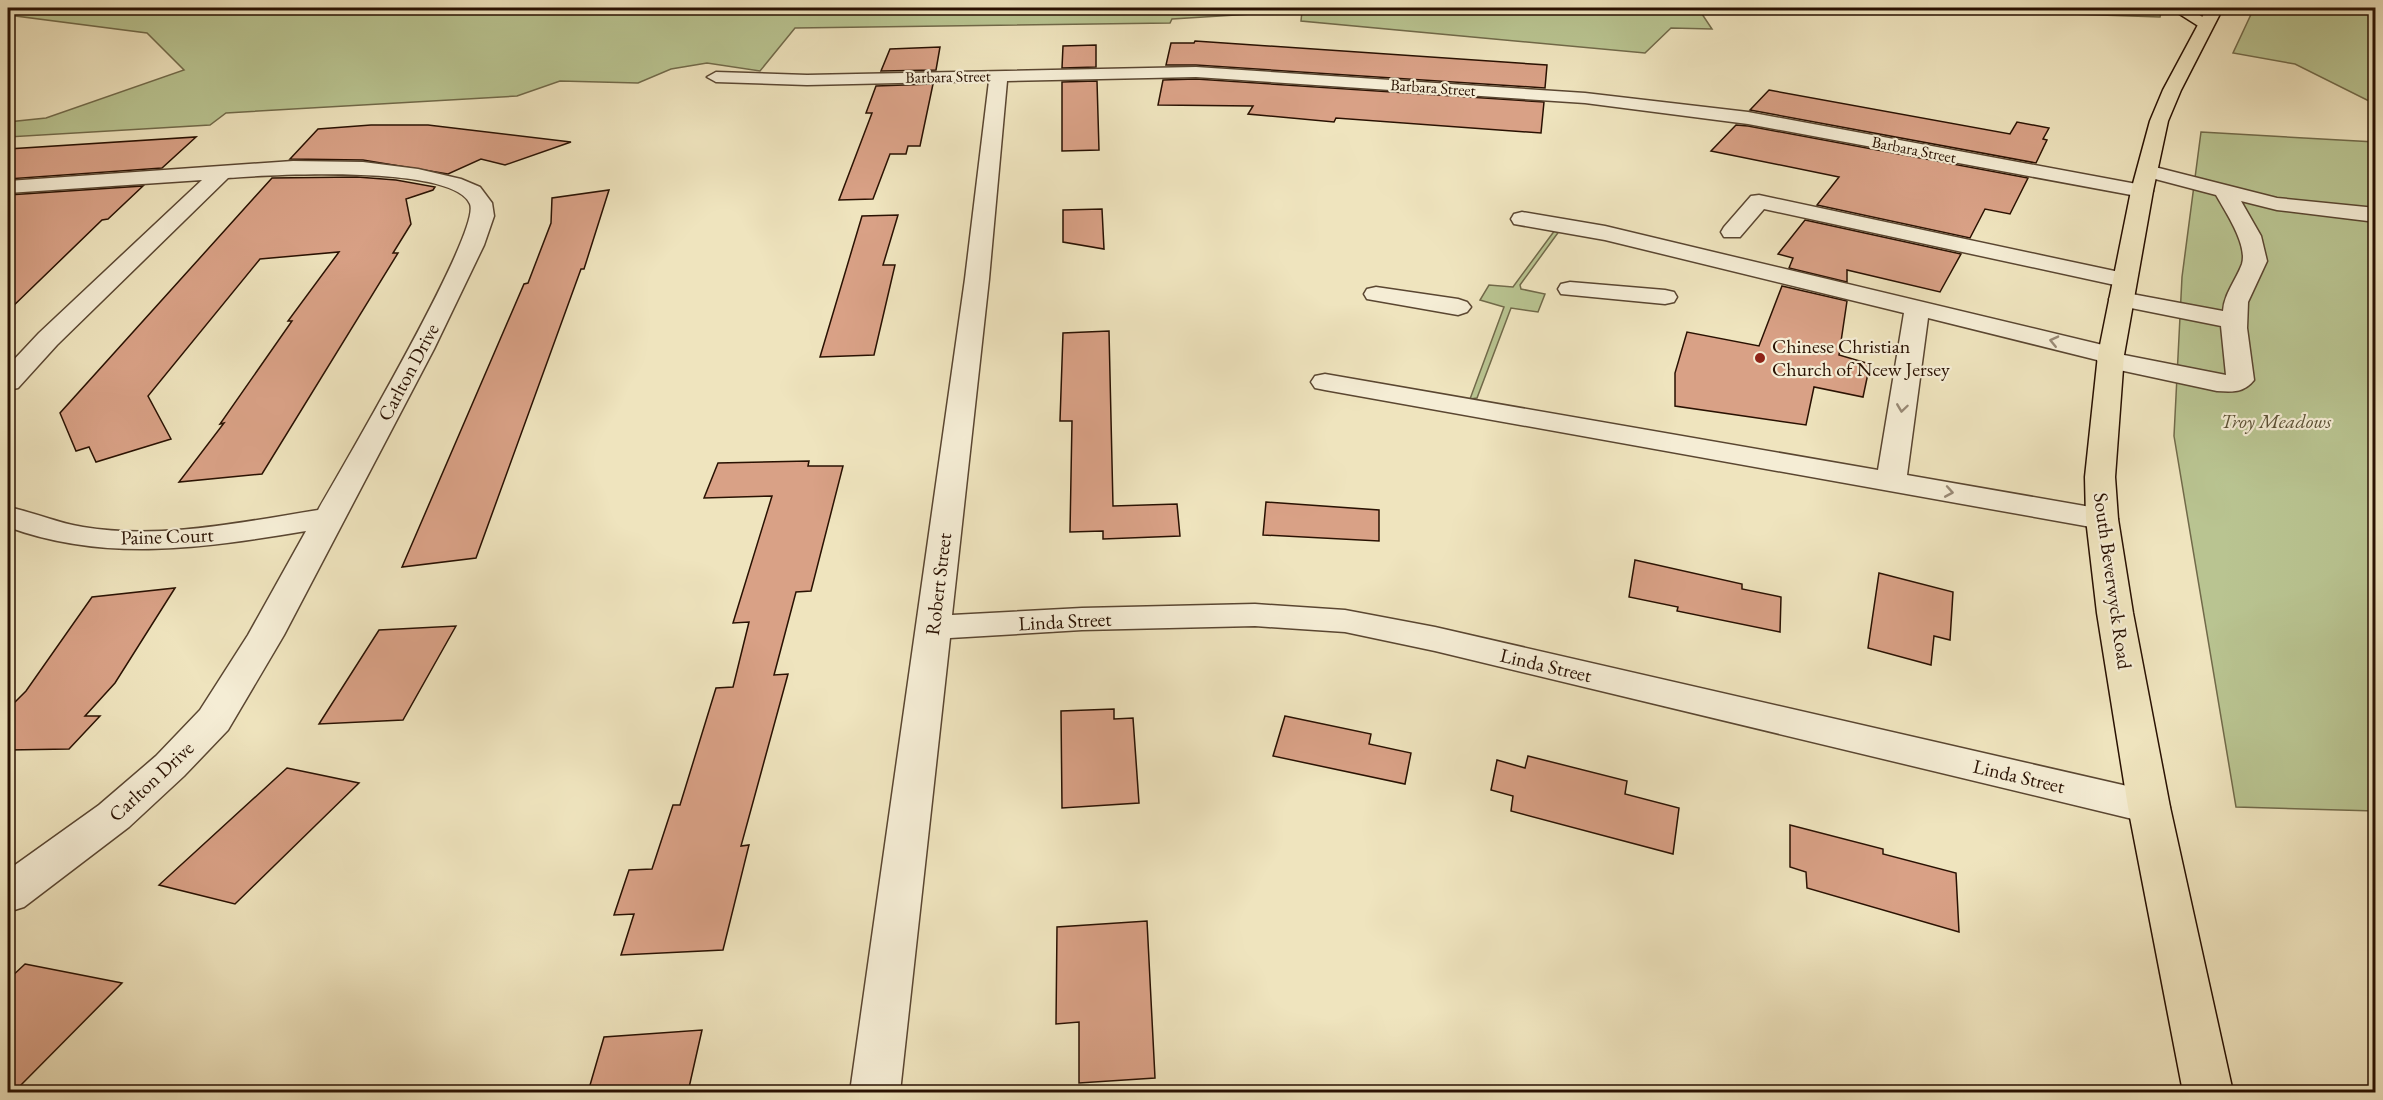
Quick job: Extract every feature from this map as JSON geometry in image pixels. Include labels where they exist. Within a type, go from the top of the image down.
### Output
[{"type":"main road","points":[[2178,8],[2206,24]]},
{"type":"main road","name":"South Beverwyck Road","points":[[2208,1092],[2149,807],[2115,613],[2102,519],[2101,439],[2122,290],[2159,121],[2172,90],[2215,8]]},
{"type":"street","name":"Barbara Street","points":[[716,77],[752,80],[1148,72],[1239,73],[1648,104],[2226,193],[2277,204],[2376,214]]},
{"type":"street","name":"Robert Street","points":[[875,1092],[977,279],[999,75]]},
{"type":"street","name":"Carlton Drive","points":[[8,188],[222,172],[328,167],[391,170],[454,183],[472,192],[481,203],[483,216],[468,255],[421,350],[266,635],[214,720],[170,766],[114,816],[8,894]]},
{"type":"street","points":[[8,382],[48,339],[222,172]]},
{"type":"street","points":[[1522,219],[1605,233],[2217,383],[2234,384],[2240,380],[2235,321],[2236,302],[2255,261],[2250,236],[2226,193]]},
{"type":"street","points":[[1732,232],[1759,201],[2122,290],[2235,321]]},
{"type":"street","points":[[1570,289],[1665,297]]},
{"type":"street","points":[[1376,294],[1458,307]]},
{"type":"street","points":[[1891,482],[1917,309]]},
{"type":"street","points":[[8,343],[48,339]]},
{"type":"street","points":[[1325,382],[2102,519]]},
{"type":"street","name":"Paine Court","points":[[8,516],[25,524],[65,533],[112,539],[167,539],[226,534],[328,518]]},
{"type":"street","name":"Linda Street","points":[[932,628],[1082,619],[1255,615],[1345,621],[1436,639],[2149,807]]},
{"type":"green space","points":[[8,8],[1698,8],[1712,29],[1671,28],[1645,53],[1301,21],[1302,11],[1172,19],[1170,23],[795,28],[760,71],[707,63],[671,69],[638,83],[560,81],[517,96],[226,113],[210,125],[8,137],[8,122],[46,118],[184,70],[147,33],[8,15]]},
{"type":"green space","points":[[1895,8],[2111,8],[2161,13],[2160,17]]},
{"type":"green space","points":[[2254,8],[2375,8],[2375,104],[2295,64],[2233,53]]},
{"type":"green space","name":"Troy Meadows","points":[[2201,132],[2375,142],[2375,811],[2236,807],[2174,436],[2182,277]]},
{"type":"green space","points":[[1555,230],[1560,230],[1520,285],[1521,289],[1545,294],[1538,312],[1511,308],[1477,398],[1470,399],[1504,307],[1480,300],[1489,285],[1513,287]]},
{"type":"building","points":[[1195,41],[1547,65],[1545,88],[1196,65],[1166,65],[1171,43],[1194,43]]},
{"type":"building","points":[[1096,45],[1096,67],[1062,68],[1063,46]]},
{"type":"building","points":[[940,47],[936,70],[881,71],[890,49]]},
{"type":"building","points":[[1196,79],[1544,102],[1541,133],[1336,118],[1334,122],[1248,114],[1253,106],[1158,105],[1163,80]]},
{"type":"building","points":[[1097,81],[1099,150],[1062,151],[1062,82]]},
{"type":"building","points":[[933,84],[920,146],[908,146],[906,154],[890,154],[873,199],[839,200],[872,113],[866,113],[876,86]]},
{"type":"building","points":[[1769,90],[2010,134],[2017,122],[2049,128],[2043,139],[2047,140],[2036,163],[1750,110]]},
{"type":"building","points":[[371,125],[428,125],[571,142],[505,165],[481,159],[448,174],[363,160],[290,159],[318,129]]},
{"type":"building","points":[[1736,125],[2028,178],[2010,214],[1985,209],[1970,238],[1817,205],[1839,177],[1711,151]]},
{"type":"building","points":[[196,137],[162,168],[8,179],[8,149]]},
{"type":"building","points":[[357,177],[396,180],[435,187],[433,190],[406,199],[411,224],[393,253],[398,253],[262,474],[179,482],[224,423],[220,424],[292,321],[288,321],[339,252],[260,259],[148,396],[171,439],[96,462],[89,447],[76,451],[60,413],[272,178]]},
{"type":"building","points":[[143,186],[108,219],[102,220],[8,311],[8,195]]},
{"type":"building","points":[[609,190],[584,269],[581,269],[476,558],[402,567],[524,284],[528,283],[551,223],[552,198]]},
{"type":"building","points":[[1102,209],[1104,249],[1063,242],[1063,210]]},
{"type":"building","points":[[898,215],[883,265],[895,265],[874,355],[820,357],[862,216]]},
{"type":"building","points":[[1805,220],[1961,254],[1940,292],[1847,270],[1847,282],[1789,268],[1793,258],[1778,254]]},
{"type":"building","name":"Chinese Christian Church of Ncew Jersey","points":[[1782,286],[1847,301],[1839,355],[1870,364],[1863,397],[1814,387],[1806,425],[1675,406],[1675,373],[1687,332],[1759,346]]},
{"type":"building","points":[[1109,331],[1113,506],[1177,504],[1180,536],[1103,539],[1103,531],[1070,532],[1072,421],[1060,421],[1063,333]]},
{"type":"building","points":[[809,461],[808,466],[843,466],[811,591],[796,592],[774,675],[788,674],[741,846],[749,845],[723,950],[621,955],[634,914],[614,915],[629,870],[652,869],[673,805],[680,805],[716,688],[733,687],[749,622],[733,623],[772,496],[704,498],[718,463]]},
{"type":"building","points":[[1266,502],[1379,510],[1379,541],[1263,535]]},
{"type":"building","points":[[1635,560],[1742,584],[1742,589],[1781,597],[1780,632],[1677,611],[1678,607],[1629,597]]},
{"type":"building","points":[[1879,573],[1953,592],[1950,640],[1934,636],[1931,665],[1868,648]]},
{"type":"building","points":[[175,588],[115,683],[85,716],[100,716],[69,749],[8,750],[8,709],[26,691],[92,597]]},
{"type":"building","points":[[456,626],[403,720],[319,724],[379,630]]},
{"type":"building","points":[[1114,709],[1114,719],[1133,718],[1139,803],[1062,808],[1061,711]]},
{"type":"building","points":[[1285,716],[1371,734],[1369,744],[1411,753],[1405,784],[1273,756]]},
{"type":"building","points":[[1528,756],[1627,781],[1625,794],[1679,808],[1673,854],[1511,811],[1513,796],[1491,790],[1497,760],[1525,768]]},
{"type":"building","points":[[287,768],[359,783],[235,904],[159,885]]},
{"type":"building","points":[[1790,825],[1883,849],[1883,854],[1956,873],[1959,932],[1807,888],[1806,872],[1790,867]]},
{"type":"building","points":[[1147,921],[1155,1078],[1079,1083],[1079,1022],[1056,1024],[1057,927]]},
{"type":"building","points":[[25,964],[122,983],[14,1092],[8,1092],[8,980]]},
{"type":"building","points":[[702,1030],[688,1092],[588,1092],[604,1037]]},
{"type":"place","name":"Chinese Christian Church of Ncew Jersey","points":[[1760,358]]}]
